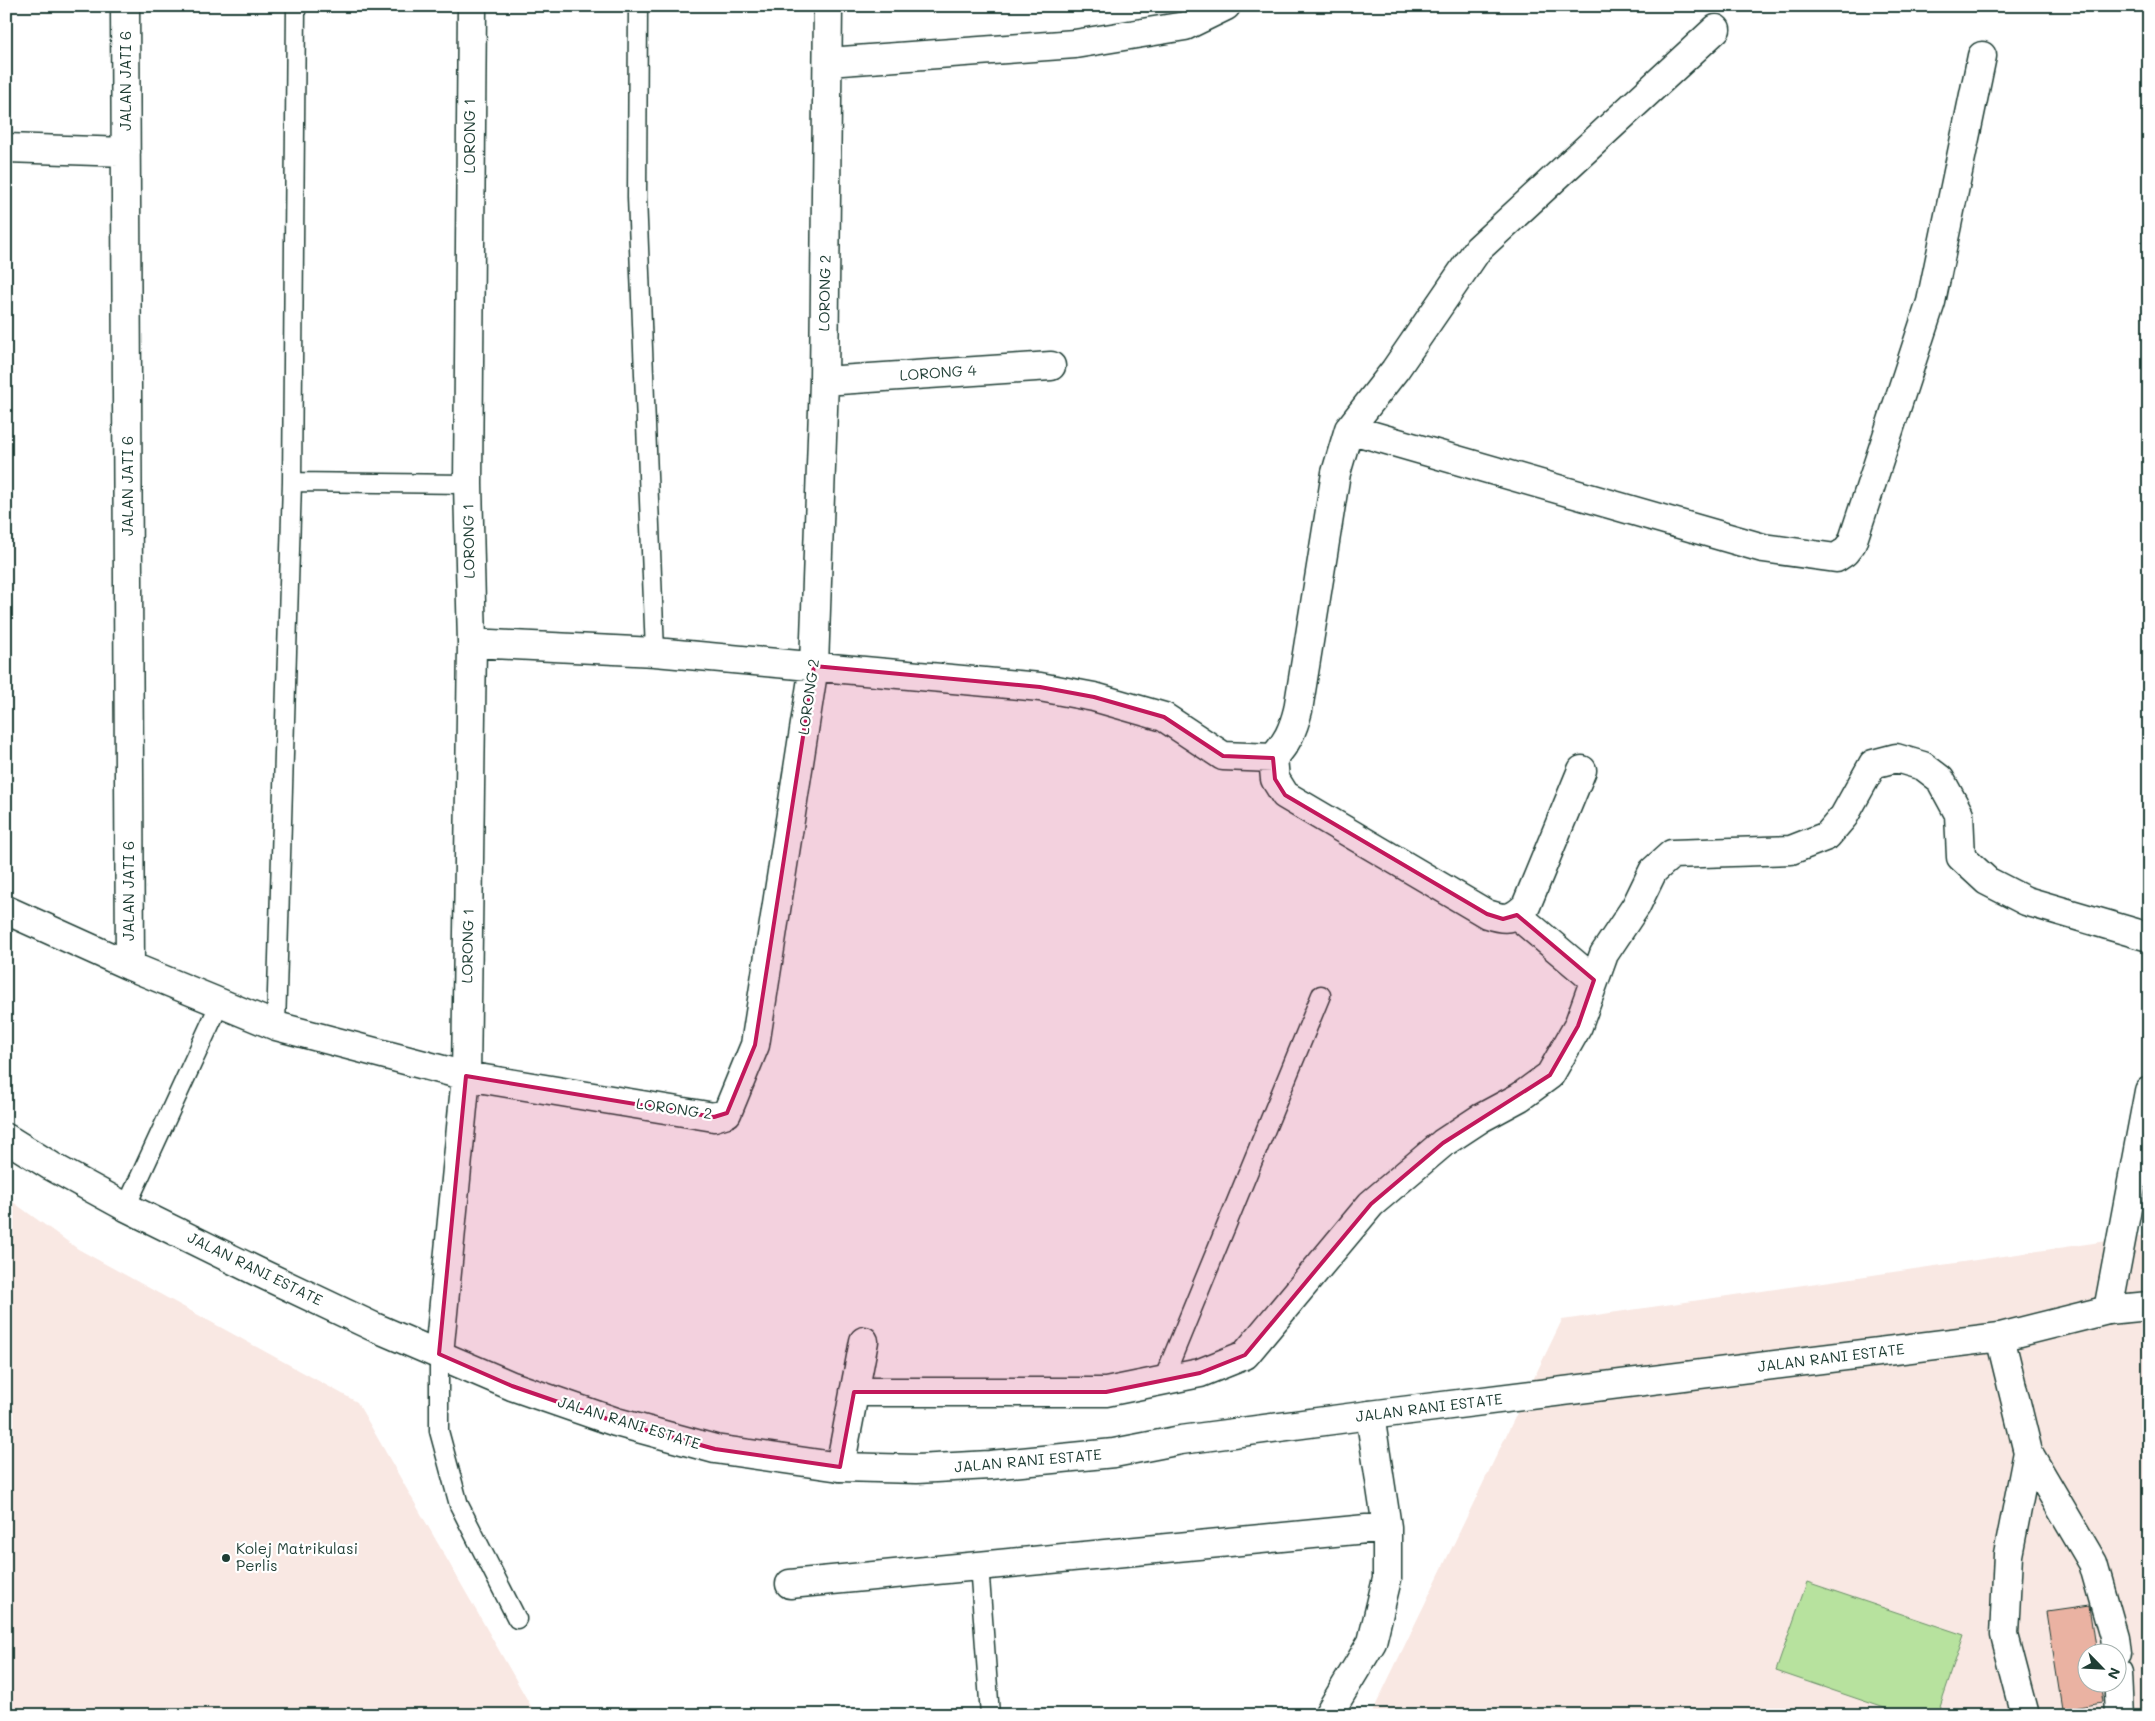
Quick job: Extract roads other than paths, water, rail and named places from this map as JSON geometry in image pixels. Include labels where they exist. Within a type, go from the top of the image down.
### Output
[{"type":"street","name":"JALAN JATI 6","points":[[125,6],[130,966]]},
{"type":"street","name":"LORONG 1","points":[[439,1354],[466,1076],[472,643],[468,484],[472,6]]},
{"type":"street","name":"LORONG 2","points":[[466,1076],[714,1117],[727,1113],[755,1045],[814,666],[824,381],[828,6]]},
{"type":"street","points":[[828,62],[1075,44],[1185,26],[1226,6]]},
{"type":"street","points":[[472,643],[655,652],[1040,687],[1094,697],[1164,717],[1223,756],[1273,758],[1283,748],[1292,733],[1296,718],[1336,473],[1350,429],[1395,370],[1478,249],[1716,29]]},
{"type":"street","points":[[1350,429],[1763,548],[1836,558],[1845,552],[1852,543],[1932,302],[1982,56]]},
{"type":"street","points":[[6,148],[126,152]]},
{"type":"street","name":"LORONG 4","points":[[824,381],[1051,366]]},
{"type":"street","points":[[1273,758],[1275,779],[1285,795],[1487,914],[1503,919],[1517,915],[1526,906],[1582,770]]},
{"type":"street","points":[[854,1392],[1106,1392],[1200,1374],[1245,1355],[1371,1204],[1443,1143],[1481,1118],[1520,1097],[1550,1075],[1578,1026],[1604,954],[1636,906],[1653,871],[1672,854],[1790,850],[1827,836],[1844,816],[1873,764],[1896,758],[1923,766],[1940,779],[1959,814],[1961,857],[1987,881],[2026,901],[2149,937]]},
{"type":"street","points":[[6,910],[130,966],[276,1026],[466,1076]]},
{"type":"street","points":[[1517,915],[1594,980]]},
{"type":"street","points":[[2108,1310],[2149,1091]]},
{"type":"street","name":"JALAN RANI ESTATE","points":[[6,1138],[126,1207],[372,1326],[512,1386],[616,1422],[715,1449],[840,1466],[917,1469],[990,1466],[1114,1453],[1181,1440],[1370,1415],[2000,1337],[2108,1310],[2149,1306]]},
{"type":"street","points":[[2000,1337],[2028,1452],[2093,1563],[2115,1644]]},
{"type":"street","points":[[840,1466],[864,1341]]},
{"type":"street","points":[[1328,1715],[1372,1642],[1387,1579],[1387,1527],[1370,1415]]},
{"type":"street","points":[[2025,1715],[2004,1635],[2008,1555],[2028,1452]]},
{"type":"street","points":[[790,1584],[979,1564],[1387,1527]]},
{"type":"street","points":[[2119,1694],[2120,1715]]},
{"type":"lane","points":[[276,1026],[292,482],[296,6]]},
{"type":"lane","points":[[638,6],[637,197],[655,652]]},
{"type":"lane","points":[[292,482],[468,484]]},
{"type":"lane","points":[[1163,1380],[1321,995]]},
{"type":"lane","points":[[126,1207],[220,1003]]},
{"type":"lane","points":[[439,1354],[439,1430],[459,1505],[517,1619]]},
{"type":"lane","points":[[979,1564],[990,1715]]},
{"type":"place","name":"Kolej Matrikulasi Perlis","points":[[226,1558]]}]
